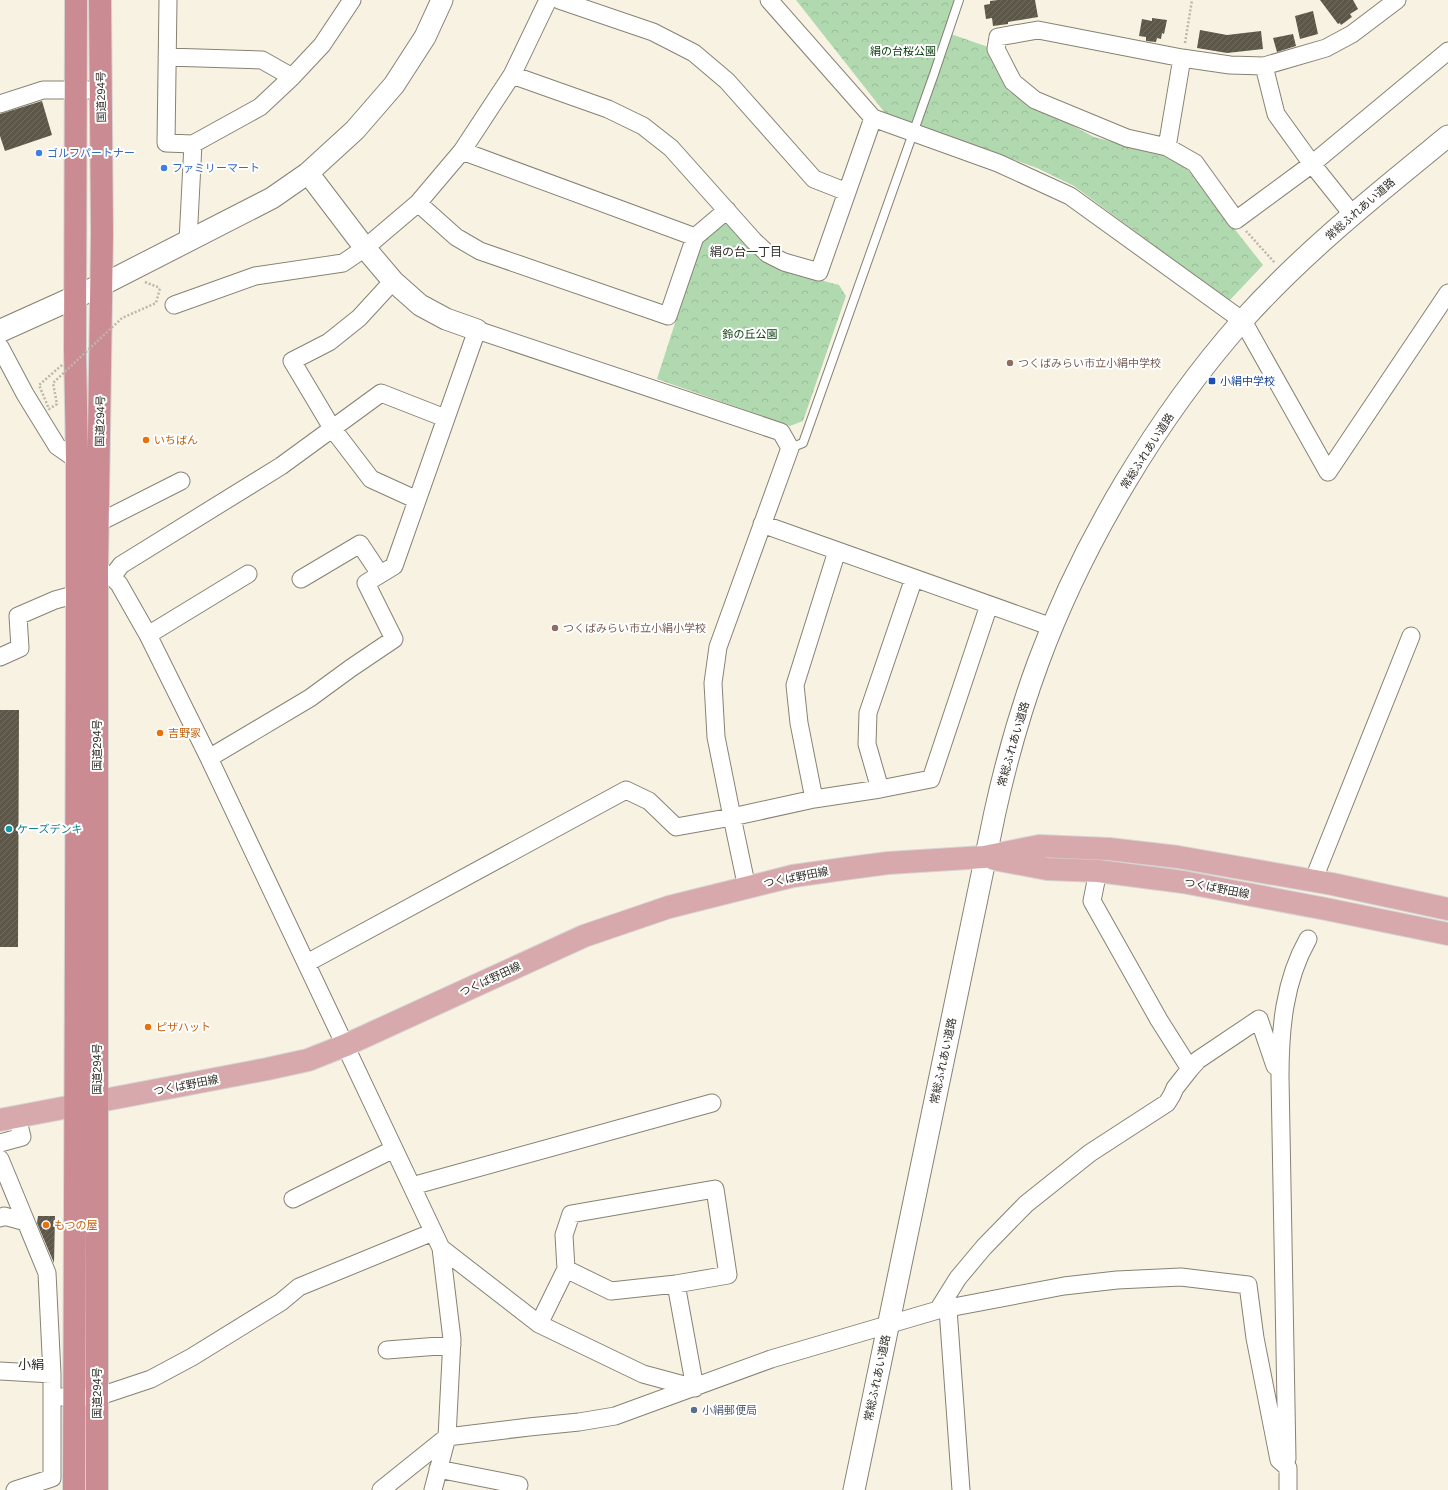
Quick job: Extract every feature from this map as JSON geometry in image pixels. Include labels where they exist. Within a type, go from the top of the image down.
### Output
[{"type":"highway","name":"国道294号","points":[[74,1490],[74,1106],[77,594],[75,297],[76,0]]},
{"type":"highway","name":"国道294号","points":[[97,1490],[97,1102],[105,573],[98,523],[102,285],[100,0]]},
{"type":"main road","points":[[0,331],[102,285]]},
{"type":"main road","name":"つくば野田線","points":[[8,1119],[308,1060],[346,1046],[584,936],[669,907],[793,876],[896,863],[984,857],[1039,846],[1109,849],[1178,857],[1322,883],[1448,909]]},
{"type":"main road","name":"つくば野田線","points":[[984,857],[1034,867],[1098,871],[1183,882],[1326,908],[1448,934]]},
{"type":"street","points":[[168,0],[166,143],[192,144],[260,107],[292,77],[322,45],[351,0]]},
{"type":"street","points":[[102,285],[272,198],[308,173],[355,130],[394,85],[424,37],[442,0]]},
{"type":"street","points":[[174,305],[255,276],[343,263],[365,248],[418,203],[462,151],[512,75],[548,0]]},
{"type":"street","points":[[559,0],[653,32],[694,53],[727,81],[814,179],[847,192]]},
{"type":"street","points":[[769,0],[873,118],[915,130],[998,163],[1070,196],[1243,321],[1328,472],[1448,293]]},
{"type":"street","points":[[1397,0],[1352,34],[1326,48],[1264,66],[1230,65],[1182,58],[1038,30],[998,37],[996,49],[1013,82],[1036,100],[1127,138],[1167,147],[1195,163],[1236,220],[1312,164],[1448,51]]},
{"type":"street","points":[[167,58],[262,60],[292,77]]},
{"type":"street","points":[[1167,147],[1182,58]]},
{"type":"street","points":[[1264,66],[1276,114],[1312,164],[1352,214]]},
{"type":"street","points":[[512,75],[608,109],[643,126],[671,148],[754,241],[768,254],[784,262],[819,272],[873,118]]},
{"type":"street","points":[[0,104],[43,90],[101,90]]},
{"type":"street","name":"常総ふれあい道路","points":[[854,1490],[984,857],[1001,786],[1023,707],[1052,627],[1083,560],[1144,453],[1182,397],[1243,321],[1286,276],[1352,214],[1448,136]]},
{"type":"street","points":[[188,241],[192,144]]},
{"type":"street","points":[[462,151],[695,237]]},
{"type":"street","points":[[308,173],[365,248],[393,281],[420,305],[446,319],[477,330],[781,432],[790,448],[718,648],[713,682],[716,737],[748,888]]},
{"type":"street","points":[[418,203],[456,237],[480,251],[668,316],[695,237],[727,210]]},
{"type":"street","points":[[393,281],[353,322],[329,342],[292,361],[332,428],[371,479],[417,500]]},
{"type":"street","points":[[208,758],[310,698],[394,639],[366,583],[394,566],[477,330]]},
{"type":"street","points":[[0,347],[25,394],[57,446],[77,460]]},
{"type":"street","points":[[433,1490],[447,1437],[452,1345],[441,1248],[346,1046],[148,635],[119,584],[105,573],[121,565],[281,466],[381,393],[446,418]]},
{"type":"street","points":[[98,523],[181,481]]},
{"type":"street","points":[[762,524],[1052,627]]},
{"type":"street","points":[[301,579],[360,544],[380,574]]},
{"type":"street","points":[[814,799],[799,723],[795,686],[837,551]]},
{"type":"street","points":[[148,635],[248,574]]},
{"type":"street","points":[[880,788],[867,744],[868,714],[914,578]]},
{"type":"street","points":[[0,658],[20,648],[18,616],[55,600],[77,594]]},
{"type":"street","points":[[306,963],[626,790],[649,800],[676,827],[732,817],[814,799],[931,778],[989,605]]},
{"type":"street","points":[[1322,883],[1411,636]]},
{"type":"street","points":[[1098,871],[1092,901],[1159,1020],[1190,1069]]},
{"type":"street","points":[[1288,1490],[1280,1038],[1286,997],[1299,956],[1308,939]]},
{"type":"street","points":[[961,1490],[943,1309],[963,1272],[984,1247],[1026,1204],[1090,1153],[1167,1102],[1175,1088],[1198,1060],[1259,1020],[1280,1077]]},
{"type":"street","points":[[412,1186],[712,1103]]},
{"type":"street","points":[[0,1143],[22,1137],[8,1119]]},
{"type":"street","points":[[293,1199],[394,1149]]},
{"type":"street","points":[[0,1159],[47,1273],[52,1374],[52,1478],[15,1490]]},
{"type":"street","points":[[539,1324],[566,1269],[564,1235],[571,1214],[715,1189],[728,1275],[676,1284],[611,1291],[566,1269]]},
{"type":"street","points":[[0,1218],[4,1216],[26,1222]]},
{"type":"street","points":[[53,1397],[97,1397],[151,1379],[192,1357],[280,1302],[299,1287],[433,1232]]},
{"type":"street","points":[[441,1248],[539,1324],[643,1374],[695,1388]]},
{"type":"street","points":[[381,1490],[447,1437],[529,1426],[579,1422],[615,1416],[771,1359],[943,1309],[1064,1286],[1117,1280],[1181,1277],[1248,1285],[1255,1338],[1279,1460],[1288,1468]]},
{"type":"street","points":[[676,1284],[695,1388]]},
{"type":"street","points":[[387,1350],[452,1345]]},
{"type":"street","points":[[0,1371],[52,1374]]},
{"type":"street","points":[[438,1469],[518,1485]]},
{"type":"lane","points":[[790,448],[803,442],[915,130],[959,0]]},
{"type":"path","points":[[1182,58],[1192,0]]},
{"type":"path","points":[[1236,220],[1286,276]]},
{"type":"path","points":[[62,365],[39,385],[49,409],[57,404],[53,383],[122,318],[156,303],[160,288],[139,280]]},
{"type":"green space","name":"絹の台桜公園","points":[[796,0],[956,0],[951,34],[988,47],[1008,91],[1094,137],[1173,157],[1184,165],[1263,265],[1229,301],[1074,186],[1037,168],[885,113]]},
{"type":"green space","name":"鈴の丘公園","points":[[721,223],[730,224],[793,273],[839,285],[846,296],[803,421],[790,426],[657,379],[702,239]]},
{"type":"building","points":[[1035,0],[1038,17],[993,26],[992,18],[986,19],[984,5],[990,4],[990,1]]},
{"type":"building","points":[[1320,0],[1353,0],[1358,9],[1350,14],[1352,17],[1341,25],[1340,23],[1338,24]]},
{"type":"building","points":[[1313,11],[1318,34],[1300,39],[1295,16]]},
{"type":"building","points":[[1152,18],[1167,20],[1164,34],[1162,33],[1161,39],[1157,38],[1156,42],[1146,41],[1146,37],[1139,36],[1142,19],[1152,21]]},
{"type":"building","points":[[1200,30],[1227,35],[1261,31],[1263,49],[1227,53],[1197,48]]},
{"type":"building","points":[[1293,34],[1296,46],[1277,52],[1273,38]]},
{"type":"building","points":[[42,101],[52,135],[5,151],[0,136],[0,114]]},
{"type":"building","name":"ケーズデンキ","points":[[0,710],[19,710],[18,947],[0,947]]},
{"type":"building","points":[[38,1216],[55,1216],[54,1263],[37,1223]]},
{"type":"place","name":"ゴルフパートナー","points":[[39,153]]},
{"type":"place","name":"ファミリーマート","points":[[164,168]]},
{"type":"place","name":"つくばみらい市立小絹中学校","points":[[1010,363]]},
{"type":"place","name":"小絹中学校","points":[[1212,381]]},
{"type":"place","name":"いちばん","points":[[146,440]]},
{"type":"place","name":"つくばみらい市立小絹小学校","points":[[555,628]]},
{"type":"place","name":"吉野家","points":[[160,733]]},
{"type":"place","name":"ケーズデンキ","points":[[9,829]]},
{"type":"place","name":"ピザハット","points":[[148,1027]]},
{"type":"place","name":"もつの屋","points":[[46,1225]]},
{"type":"place","name":"小絹郵便局","points":[[694,1410]]},
{"type":"district","name":"絹の台一丁目","points":[[746,252]]},
{"type":"district","name":"小絹","points":[[31,1364]]}]
